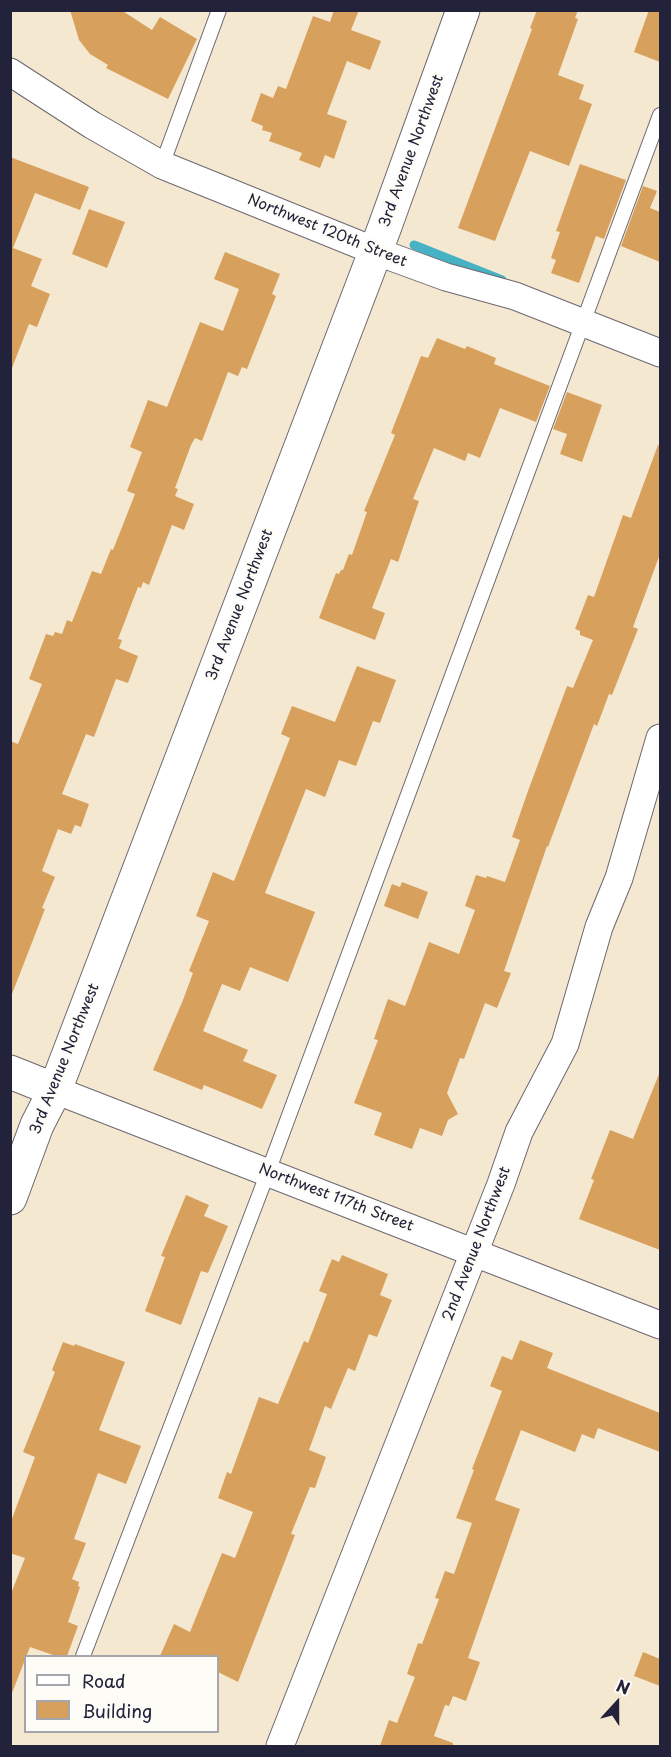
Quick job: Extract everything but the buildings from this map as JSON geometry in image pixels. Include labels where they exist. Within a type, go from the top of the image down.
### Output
[{"type":"street","name":"3rd Avenue Northwest","points":[[10,1198],[37,1125],[55,1090],[375,251],[463,10]]},
{"type":"street","name":"Northwest 120th Street","points":[[10,72],[162,165],[375,251],[446,277],[515,296],[660,353]]},
{"type":"street","name":"2nd Avenue Northwest","points":[[280,1746],[501,1184],[519,1132],[565,1044],[599,927],[619,878],[660,738]]},
{"type":"street","name":"Northwest 117th Street","points":[[10,1072],[660,1325]]},
{"type":"lane","points":[[162,165],[219,10]]},
{"type":"lane","points":[[83,1655],[268,1172],[660,115]]},
{"type":"waterway","points":[[414,245],[502,280]]}]
